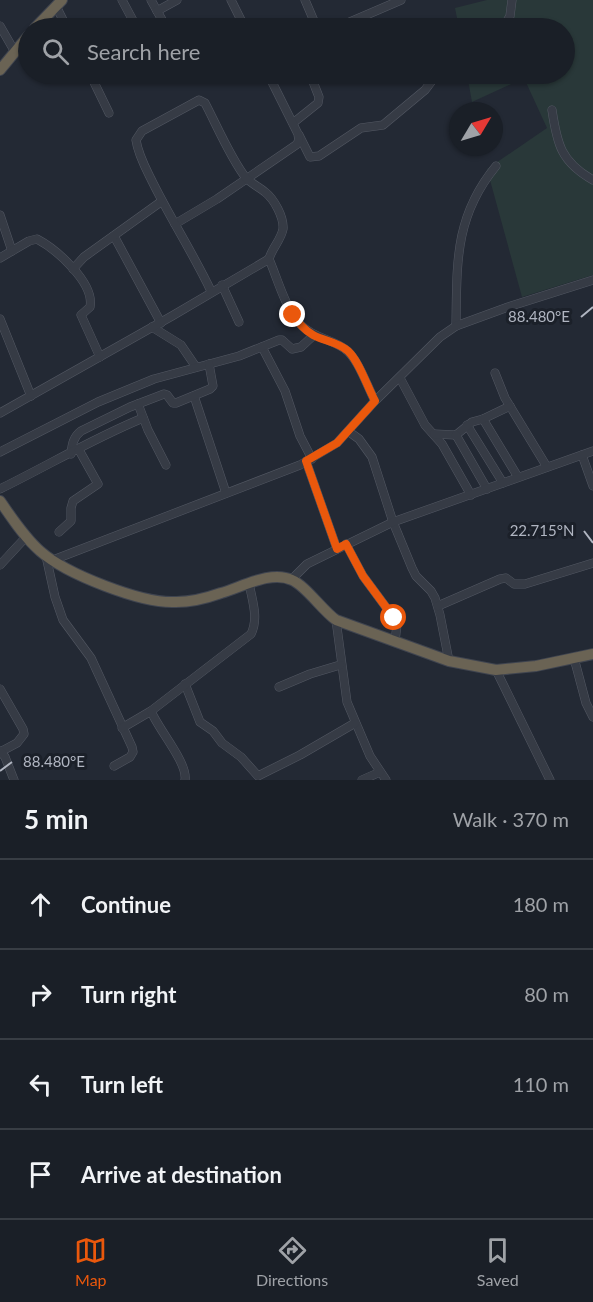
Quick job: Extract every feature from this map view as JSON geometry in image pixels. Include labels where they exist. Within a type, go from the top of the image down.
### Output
[{"type":"highway","points":[[45,18],[59,3]]},
{"type":"highway","points":[[0,70],[18,48]]},
{"type":"highway","points":[[0,501],[26,537],[50,558],[75,572],[111,587],[153,600],[175,602],[199,599],[249,583],[281,577],[292,579],[336,620],[449,661],[496,670],[593,654]]},
{"type":"street","points":[[122,0],[132,18]]},
{"type":"street","points":[[151,0],[161,18]]},
{"type":"street","points":[[157,11],[177,0]]},
{"type":"street","points":[[231,0],[240,18]]},
{"type":"street","points":[[305,0],[313,18]]},
{"type":"street","points":[[359,18],[401,0]]},
{"type":"street","points":[[509,18],[512,0]]},
{"type":"street","points":[[59,3],[64,18]]},
{"type":"street","points":[[0,26],[15,52]]},
{"type":"street","points":[[95,84],[109,113]]},
{"type":"street","points":[[273,84],[310,157],[314,158],[361,128],[383,125],[430,84]]},
{"type":"street","points":[[293,123],[318,103],[313,84]]},
{"type":"street","points":[[0,412],[161,323],[268,258],[283,229],[282,219],[266,192],[246,177],[205,104],[200,100],[142,131],[136,140],[140,156],[162,201],[197,261],[211,291]]},
{"type":"street","points":[[552,110],[555,134],[564,155],[570,163],[593,180]]},
{"type":"street","points":[[175,224],[217,199],[296,145],[299,141],[298,134]]},
{"type":"street","points":[[456,326],[457,267],[464,225],[468,211],[483,182],[496,166]]},
{"type":"street","points":[[73,269],[84,257],[162,201]]},
{"type":"street","points":[[0,215],[12,251]]},
{"type":"street","points":[[114,236],[161,323]]},
{"type":"street","points":[[0,258],[29,241],[37,239],[47,244],[73,269],[90,297],[90,307],[81,315],[100,357]]},
{"type":"street","points":[[268,258],[293,315],[301,327],[347,350],[357,361],[375,401]]},
{"type":"street","points":[[114,766],[130,757],[133,752],[91,658],[63,620],[55,597],[50,558],[309,460],[337,443],[375,401],[440,338],[456,326],[593,280]]},
{"type":"street","points":[[222,285],[239,322]]},
{"type":"street","points":[[0,319],[31,396]]},
{"type":"street","points":[[153,327],[181,345],[195,367]]},
{"type":"street","points":[[0,452],[98,402],[154,379],[239,356],[282,340],[292,349],[297,349],[314,335]]},
{"type":"street","points":[[262,347],[285,392],[337,549]]},
{"type":"street","points":[[58,532],[71,521],[73,501],[98,484],[97,479],[75,452],[73,442],[76,435],[138,404],[164,394],[173,403],[213,386],[209,364]]},
{"type":"street","points":[[495,373],[510,406],[547,467]]},
{"type":"street","points":[[400,378],[425,425],[442,444],[471,495]]},
{"type":"street","points":[[194,396],[226,493]]},
{"type":"street","points":[[138,404],[166,465]]},
{"type":"street","points":[[434,434],[456,435],[467,425],[510,406]]},
{"type":"street","points":[[0,489],[75,452],[113,430],[143,418]]},
{"type":"street","points":[[483,419],[519,477]]},
{"type":"street","points":[[467,425],[503,483]]},
{"type":"street","points":[[348,431],[359,439],[372,457],[393,522],[416,576],[431,591],[438,606],[449,661]]},
{"type":"street","points":[[456,435],[487,489]]},
{"type":"street","points":[[292,579],[307,564],[393,522],[593,451]]},
{"type":"street","points":[[582,455],[593,486]]},
{"type":"street","points":[[0,565],[26,537]]},
{"type":"street","points":[[346,544],[363,576],[394,618],[395,641]]},
{"type":"street","points":[[438,606],[500,579],[506,578],[514,584],[525,584],[593,563]]},
{"type":"street","points":[[122,728],[152,711],[251,634],[255,626],[255,618],[249,583]]},
{"type":"street","points":[[336,620],[340,665],[347,702],[370,756],[386,780]]},
{"type":"street","points":[[574,658],[584,695],[593,717]]},
{"type":"street","points":[[279,687],[340,665]]},
{"type":"street","points":[[496,670],[550,780]]},
{"type":"street","points":[[185,684],[201,722],[213,731],[222,743],[241,757],[254,778],[355,723]]},
{"type":"street","points":[[0,689],[24,734],[17,742],[0,752],[5,757],[14,780]]},
{"type":"street","points":[[152,711],[160,730],[184,769],[184,780]]},
{"type":"street","points":[[362,780],[381,772]]},
{"type":"shaded area","points":[[487,0],[593,0],[593,275],[522,297],[487,169],[547,128],[527,84],[575,84],[575,18],[457,18],[455,8]]},
{"type":"shaded area","points":[[469,84],[511,84],[472,102]]},
{"type":"route","points":[[293,315],[301,327],[347,350],[357,361],[375,401],[337,443],[306,461],[337,549],[346,544],[363,576],[394,618]]}]
